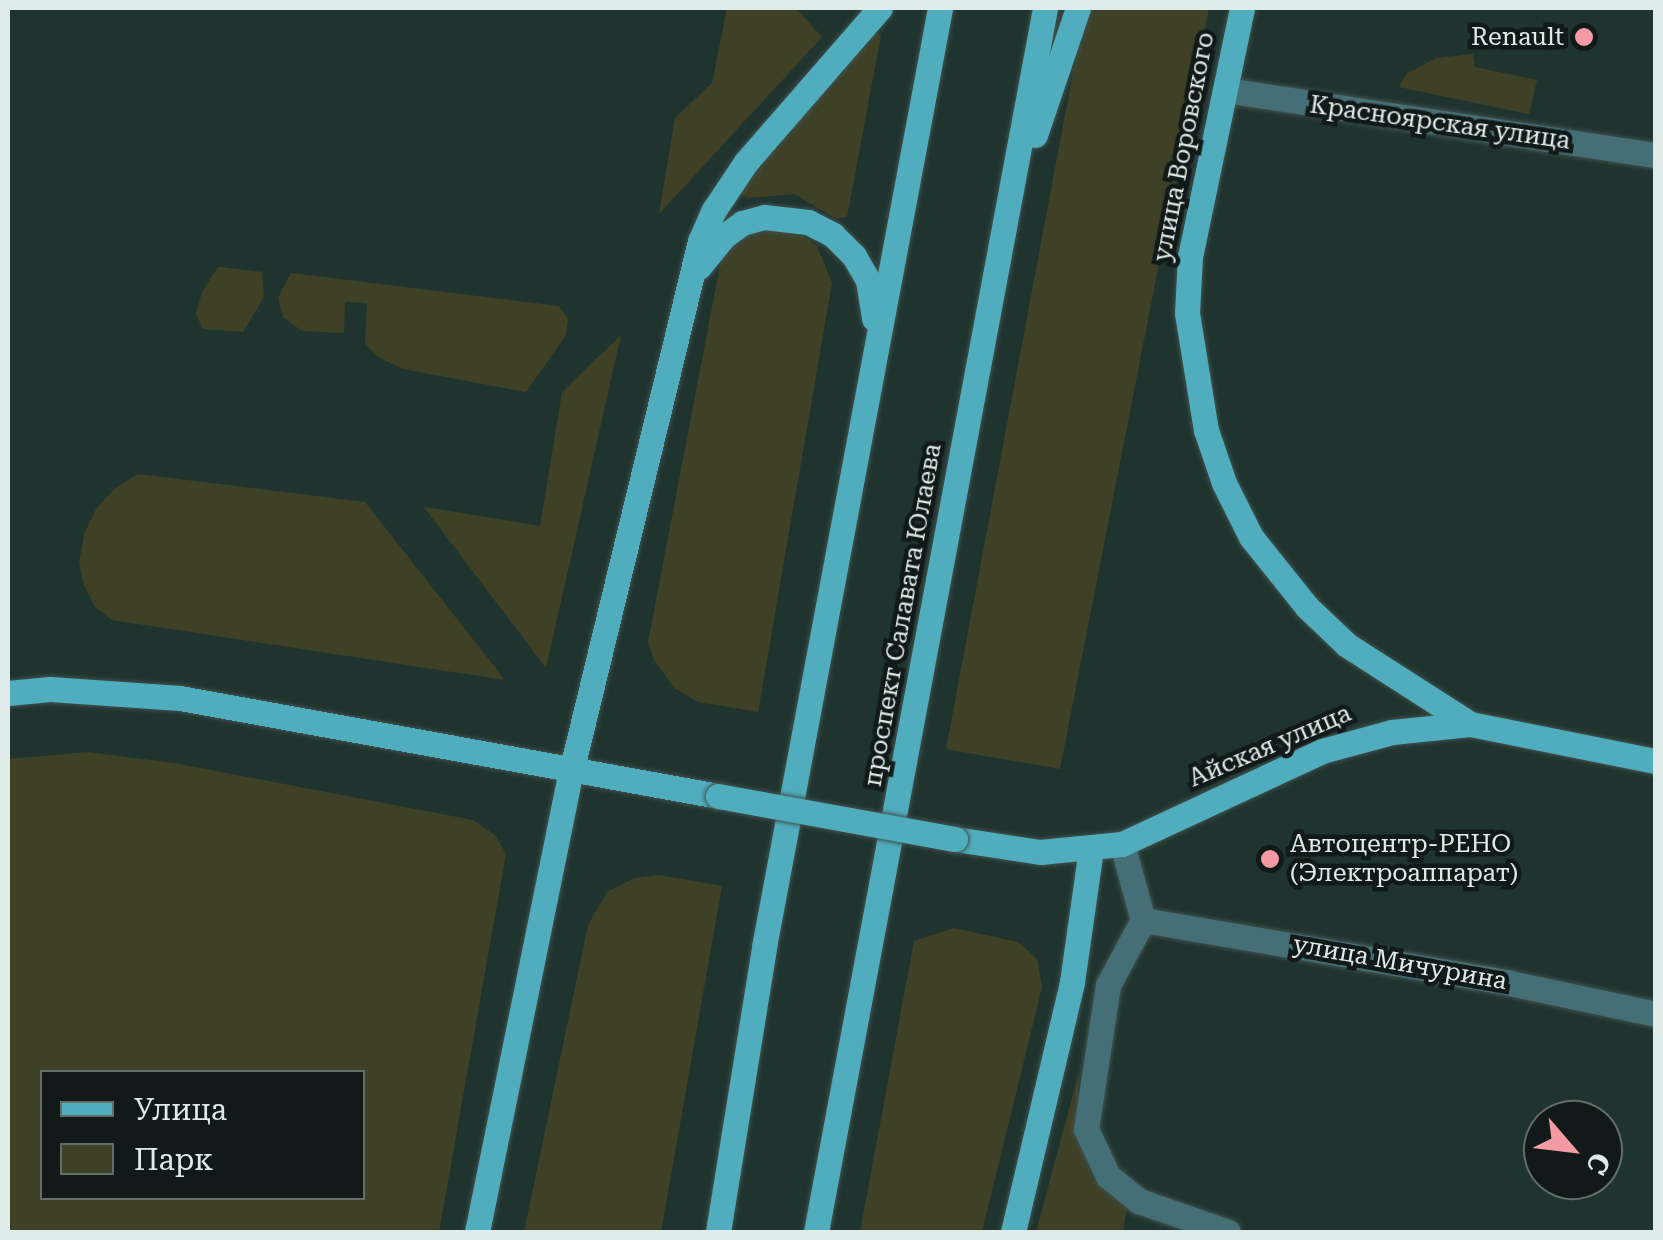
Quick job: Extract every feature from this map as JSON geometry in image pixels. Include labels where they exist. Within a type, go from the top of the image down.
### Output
[{"type":"main road","points":[[477,1232],[571,772],[700,241],[729,185],[880,8]]},
{"type":"main road","points":[[718,1232],[764,947],[940,8]]},
{"type":"main road","name":"проспект Салавата Юлаева","points":[[816,1232],[1046,8]]},
{"type":"main road","points":[[999,260],[1078,8]]},
{"type":"main road","name":"улица Воровского","points":[[1242,8],[1190,256],[1187,313],[1206,430],[1224,483],[1251,537],[1308,608],[1347,645],[1470,724]]},
{"type":"main road","points":[[688,284],[706,254],[742,223],[784,216],[808,222],[833,235],[854,256],[868,280],[877,343]]},
{"type":"main road","name":"Айская улица","points":[[8,692],[50,689],[180,698],[571,772],[1040,852],[1122,844],[1322,751],[1392,732],[1470,724],[1656,761]]},
{"type":"main road","points":[[1013,1232],[1072,982],[1091,848]]},
{"type":"street","name":"Красноярская улица","points":[[1225,90],[1656,154]]},
{"type":"street","points":[[1122,844],[1143,920],[1108,986],[1086,1129],[1108,1176],[1138,1201],[1228,1232]]},
{"type":"street","name":"улица Мичурина","points":[[1143,920],[1472,976],[1656,1014]]},
{"type":"green space","points":[[727,8],[796,8],[822,37],[659,214],[675,118],[712,83]]},
{"type":"green space","points":[[1090,8],[1209,8],[1060,769],[946,749],[1080,35]]},
{"type":"green space","points":[[874,32],[881,35],[847,217],[837,219],[794,194],[747,198],[739,193],[743,182]]},
{"type":"green space","points":[[1473,54],[1475,67],[1537,80],[1529,114],[1399,87],[1406,74],[1436,58]]},
{"type":"green space","points":[[762,229],[799,233],[817,246],[832,283],[758,712],[698,702],[674,688],[653,658],[648,642],[722,255],[747,234]]},
{"type":"green space","points":[[218,267],[262,272],[264,297],[243,332],[203,329],[196,314],[202,292]]},
{"type":"green space","points":[[291,273],[559,306],[568,319],[566,335],[526,392],[403,369],[378,357],[365,344],[367,303],[345,302],[344,333],[302,331],[283,317],[278,298]]},
{"type":"green space","points":[[621,335],[546,668],[424,507],[540,526],[562,392]]},
{"type":"green space","points":[[138,474],[365,502],[505,680],[112,620],[95,607],[84,585],[79,563],[84,534],[96,509],[114,489]]},
{"type":"green space","points":[[88,752],[174,763],[473,820],[496,836],[506,854],[439,1232],[8,1232],[8,759]]},
{"type":"green space","points":[[659,875],[722,886],[661,1232],[524,1232],[588,925],[607,892],[635,878]]},
{"type":"green space","points":[[954,928],[1018,942],[1037,959],[1042,987],[982,1232],[860,1232],[914,941]]},
{"type":"green space","points":[[1079,1072],[1077,1121],[1086,1159],[1105,1188],[1127,1208],[1123,1232],[1036,1232]]},
{"type":"place","name":"Renault","points":[[1584,37]]},
{"type":"place","name":"Автоцентр-РЕНО (Электроаппарат)","points":[[1270,859]]}]
